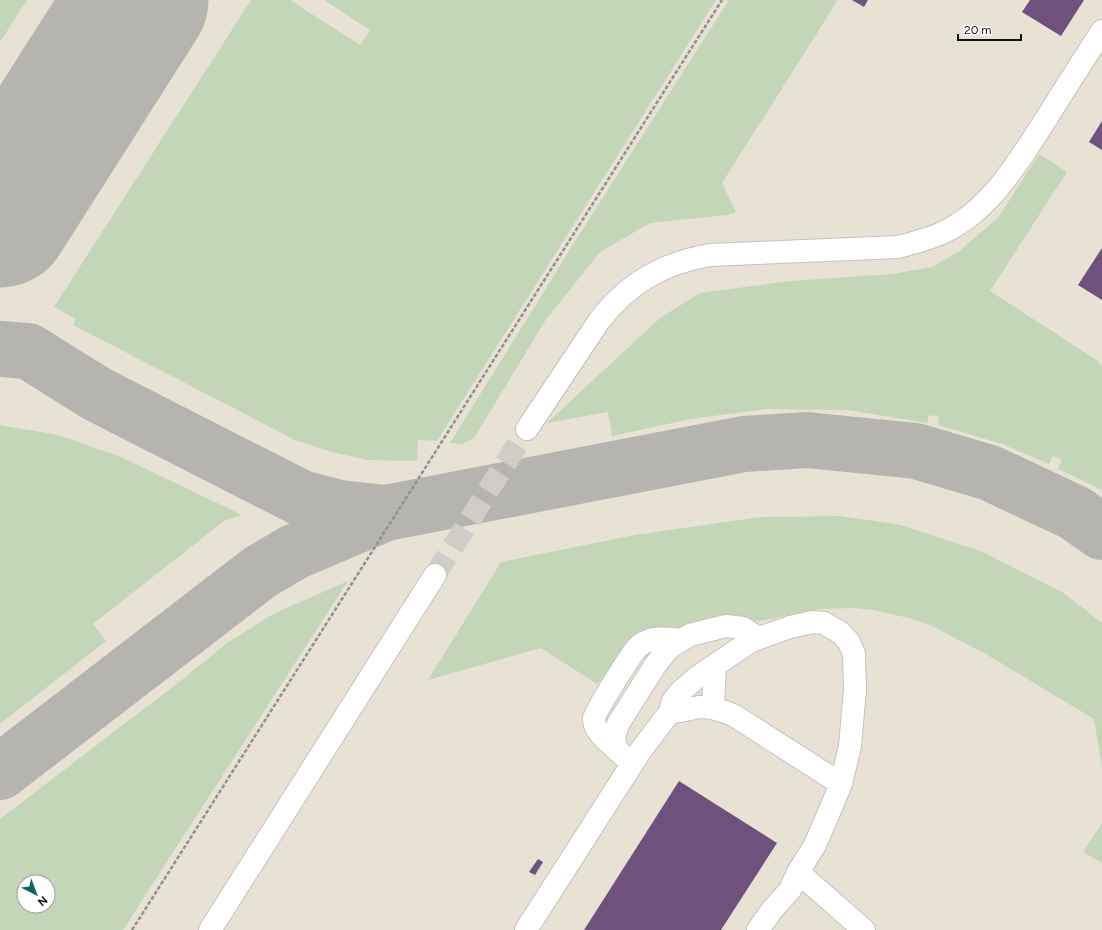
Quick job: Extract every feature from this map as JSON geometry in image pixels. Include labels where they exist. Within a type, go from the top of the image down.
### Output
[{"type":"lane","points":[[528,429],[609,308],[619,297],[642,279],[666,266],[691,258],[710,255],[898,247],[920,242],[944,232],[958,224],[981,205],[1012,172],[1102,31]]},
{"type":"lane","points":[[210,930],[435,575]]},
{"type":"lane","points":[[526,930],[632,764],[670,712],[673,701],[679,693],[696,678],[751,641],[790,627],[813,622],[824,624],[835,628],[841,633],[849,642],[854,654],[854,690],[850,746],[841,784],[815,845],[798,872],[790,890],[772,910],[758,930]]},
{"type":"lane","points":[[632,764],[616,749],[614,737],[618,724],[656,664],[670,647],[690,635],[726,626],[744,628],[759,638]]},
{"type":"lane","points":[[713,708],[714,666]]},
{"type":"lane","points":[[670,712],[681,712],[701,707],[713,708],[735,716],[841,784]]},
{"type":"lane","points":[[798,872],[864,930]]},
{"type":"path","points":[[132,930],[722,0]]},
{"type":"shaded area","points":[[0,0],[1102,0],[1102,930],[0,930]]},
{"type":"green space","points":[[0,0],[27,0],[0,42]]},
{"type":"green space","points":[[251,0],[290,0],[360,45],[370,30],[324,0],[716,0],[437,441],[418,440],[417,461],[368,460],[332,452],[295,440],[73,325],[76,319],[54,307]]},
{"type":"green space","points":[[729,0],[838,0],[722,183],[736,212],[728,215],[650,223],[600,252],[545,321],[474,438],[462,444],[450,443],[577,238]]},
{"type":"green space","points":[[1039,154],[1067,172],[990,291],[1098,361],[1102,366],[1102,490],[1058,469],[1062,460],[1053,456],[1049,464],[1002,444],[938,425],[939,417],[929,415],[927,423],[848,410],[766,409],[691,419],[612,436],[608,412],[547,423],[660,318],[700,293],[791,281],[892,274],[932,267],[959,251],[998,218]]},
{"type":"green space","points":[[0,425],[58,435],[121,457],[242,515],[224,521],[93,624],[106,641],[0,724]]},
{"type":"green space","points":[[840,516],[901,525],[983,552],[1062,592],[1102,623],[1102,767],[1094,719],[986,654],[932,626],[909,618],[873,610],[855,608],[817,609],[761,621],[739,620],[701,624],[639,635],[597,684],[541,648],[428,680],[501,562],[635,535],[760,517]]},
{"type":"green space","points":[[348,581],[123,930],[0,930],[0,819],[183,679],[227,643],[275,613]]},
{"type":"green space","points":[[1102,823],[1102,863],[1083,852]]},
{"type":"building","points":[[852,0],[868,0],[864,7]]},
{"type":"building","points":[[1030,0],[1084,0],[1061,36],[1022,12]]},
{"type":"building","points":[[1102,121],[1102,150],[1089,142]]},
{"type":"building","points":[[1102,248],[1102,300],[1078,285]]},
{"type":"building","points":[[679,781],[777,843],[721,930],[584,930]]},
{"type":"building","points":[[538,859],[543,862],[535,875],[529,872]]},
{"type":"taxiway","points":[[0,349],[28,351],[97,394],[301,498],[340,508],[386,513],[744,444],[807,440],[916,451],[990,473],[1075,513],[1102,532]]},
{"type":"taxiway","points":[[0,772],[260,572],[294,552],[386,513]]},
{"type":"runway","points":[[0,217],[138,0]]},
{"type":"tunnel","points":[[435,575],[527,429]]}]
